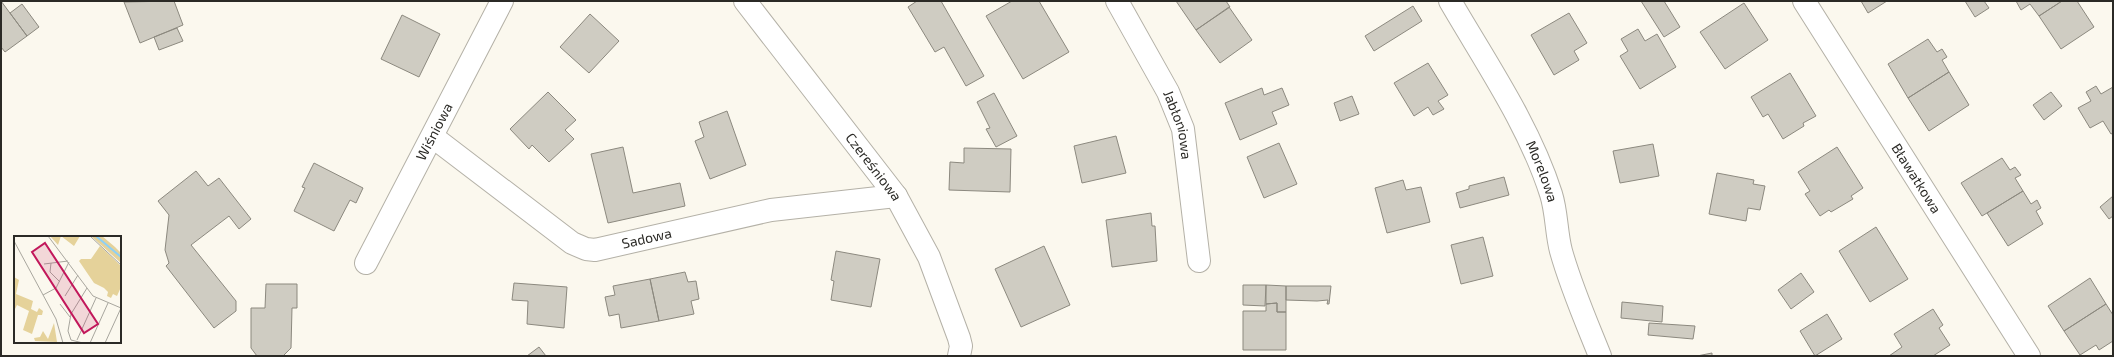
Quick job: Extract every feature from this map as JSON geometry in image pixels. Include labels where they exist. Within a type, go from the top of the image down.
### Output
[{"type":"street","name":"Wiśniowa","points":[[366,263],[433,137],[502,1]]},
{"type":"street","name":"Czereśniowa","points":[[745,1],[896,196],[929,257],[959,338],[961,346],[959,356]]},
{"type":"street","name":"Jabłoniowa","points":[[1117,1],[1168,92],[1183,129],[1199,261]]},
{"type":"street","name":"Morelowa","points":[[1450,1],[1516,115],[1551,194],[1561,249],[1571,282],[1600,356]]},
{"type":"street","name":"Bławatkowa","points":[[1804,1],[2029,356]]},
{"type":"street","name":"Sadowa","points":[[433,137],[572,243],[590,250],[771,210],[896,196]]},
{"type":"building","points":[[1,1],[27,36],[5,52],[1,47]]},
{"type":"building","points":[[174,1],[183,25],[140,43],[124,2]]},
{"type":"building","points":[[917,1],[941,1],[984,76],[966,86],[944,47],[935,52],[908,7]]},
{"type":"building","points":[[1012,1],[1039,1],[1069,52],[1023,79],[986,16]]},
{"type":"building","points":[[1176,1],[1226,1],[1230,7],[1196,30]]},
{"type":"building","points":[[1641,1],[1664,1],[1680,27],[1664,37]]},
{"type":"building","points":[[1861,1],[1887,1],[1868,13]]},
{"type":"building","points":[[1965,1],[1984,1],[1989,8],[1975,17]]},
{"type":"building","points":[[2016,1],[2062,1],[2039,16],[2030,4],[2021,10]]},
{"type":"building","points":[[2062,1],[2077,1],[2094,27],[2061,49],[2039,16]]},
{"type":"building","points":[[1744,3],[1768,40],[1725,69],[1700,32]]},
{"type":"building","points":[[22,4],[39,27],[27,36],[10,13]]},
{"type":"building","points":[[1413,6],[1422,21],[1374,51],[1365,36]]},
{"type":"building","points":[[1229,7],[1252,40],[1220,63],[1196,30]]},
{"type":"building","points":[[1569,13],[1587,43],[1574,51],[1579,60],[1554,75],[1531,35]]},
{"type":"building","points":[[590,14],[619,41],[589,73],[560,47]]},
{"type":"building","points":[[402,15],[440,34],[419,77],[381,59]]},
{"type":"building","points":[[177,28],[183,41],[159,50],[154,37]]},
{"type":"building","points":[[1638,29],[1645,41],[1657,34],[1676,67],[1640,89],[1620,56],[1628,51],[1621,39]]},
{"type":"building","points":[[1928,39],[1937,52],[1942,49],[1947,57],[1942,60],[1949,72],[1908,98],[1888,64]]},
{"type":"building","points":[[1428,63],[1448,95],[1438,101],[1444,109],[1433,115],[1428,107],[1414,116],[1394,83]]},
{"type":"building","points":[[1949,72],[1969,105],[1929,131],[1908,98]]},
{"type":"building","points":[[1790,73],[1816,116],[1803,123],[1804,126],[1783,139],[1768,114],[1763,117],[1751,97]]},
{"type":"building","points":[[2096,86],[2101,94],[2113,87],[2113,133],[2111,134],[2103,121],[2090,128],[2078,108],[2091,101],[2086,92]]},
{"type":"building","points":[[1262,88],[1264,95],[1282,88],[1289,105],[1272,112],[1277,124],[1240,140],[1225,103]]},
{"type":"building","points":[[548,92],[576,120],[565,130],[574,139],[549,162],[532,145],[529,149],[510,129]]},
{"type":"building","points":[[2051,92],[2062,106],[2044,120],[2033,105]]},
{"type":"building","points":[[994,93],[1017,136],[996,147],[986,129],[990,128],[977,102]]},
{"type":"building","points":[[1352,96],[1359,114],[1340,121],[1334,103]]},
{"type":"building","points":[[727,111],[746,165],[710,179],[695,141],[704,137],[699,122]]},
{"type":"building","points":[[1116,136],[1126,173],[1082,183],[1074,146]]},
{"type":"building","points":[[1279,143],[1297,184],[1264,198],[1247,157]]},
{"type":"building","points":[[1653,144],[1659,176],[1620,183],[1613,151]]},
{"type":"building","points":[[623,147],[633,193],[680,183],[685,206],[608,223],[591,154]]},
{"type":"building","points":[[1837,147],[1863,188],[1851,196],[1853,199],[1831,212],[1829,210],[1820,216],[1805,194],[1810,191],[1798,172]]},
{"type":"building","points":[[964,148],[1011,149],[1010,192],[949,190],[950,162],[964,163]]},
{"type":"building","points":[[2002,158],[2010,170],[2015,167],[2021,175],[2015,178],[2023,191],[1982,216],[1961,183]]},
{"type":"building","points":[[314,163],[363,188],[356,203],[350,200],[334,231],[294,211],[305,188],[302,187]]},
{"type":"building","points":[[196,171],[208,186],[219,178],[251,219],[239,229],[229,216],[191,245],[236,301],[236,311],[214,328],[166,266],[169,263],[165,250],[169,215],[158,201]]},
{"type":"building","points":[[1717,173],[1754,180],[1753,184],[1765,186],[1760,210],[1748,208],[1746,221],[1709,214]]},
{"type":"building","points":[[1504,177],[1509,195],[1460,208],[1456,193],[1469,189],[1469,186]]},
{"type":"building","points":[[1403,180],[1406,190],[1421,187],[1430,222],[1387,233],[1375,188]]},
{"type":"building","points":[[2023,191],[2031,204],[2037,200],[2041,208],[2036,211],[2043,224],[2008,246],[1987,213]]},
{"type":"building","points":[[2113,196],[2113,216],[2109,219],[2100,207]]},
{"type":"building","points":[[1151,213],[1152,226],[1155,226],[1157,261],[1112,267],[1106,220]]},
{"type":"building","points":[[1876,227],[1908,279],[1870,302],[1839,251]]},
{"type":"building","points":[[1483,237],[1493,276],[1461,284],[1451,245]]},
{"type":"building","points":[[1044,246],[1070,305],[1021,327],[995,269]]},
{"type":"building","points":[[836,251],[880,259],[871,307],[831,300],[834,281],[831,280]]},
{"type":"building","points":[[685,272],[688,282],[696,281],[699,299],[691,301],[694,314],[659,321],[650,279]]},
{"type":"building","points":[[1801,273],[1814,292],[1791,309],[1778,290]]},
{"type":"building","points":[[2090,278],[2106,304],[2064,331],[2048,306]]},
{"type":"building","points":[[650,279],[659,321],[621,328],[619,314],[609,316],[605,297],[615,295],[613,286]]},
{"type":"building","points":[[514,283],[567,287],[564,328],[527,324],[528,301],[512,300]]},
{"type":"building","points":[[266,284],[297,284],[297,308],[292,308],[291,348],[283,356],[257,356],[251,348],[251,308],[265,308]]},
{"type":"building","points":[[1243,285],[1266,285],[1265,306],[1243,305]]},
{"type":"building","points":[[1266,285],[1286,286],[1286,312],[1277,312],[1277,303],[1266,304]]},
{"type":"building","points":[[1286,286],[1331,286],[1329,304],[1327,304],[1328,300],[1286,300]]},
{"type":"building","points":[[1622,302],[1663,306],[1662,322],[1621,318]]},
{"type":"building","points":[[1277,303],[1277,312],[1286,312],[1286,350],[1243,350],[1243,311],[1266,311],[1266,304]]},
{"type":"building","points":[[2106,304],[2113,315],[2113,341],[2099,350],[2096,345],[2080,355],[2064,331]]},
{"type":"building","points":[[1933,309],[1943,325],[1939,328],[1950,345],[1933,356],[1889,356],[1902,347],[1894,334]]},
{"type":"building","points":[[1827,314],[1842,339],[1815,356],[1800,331]]},
{"type":"building","points":[[1649,323],[1695,326],[1693,339],[1648,335]]},
{"type":"building","points":[[539,347],[546,356],[527,356]]},
{"type":"building","points":[[1712,353],[1712,356],[1697,356]]}]
